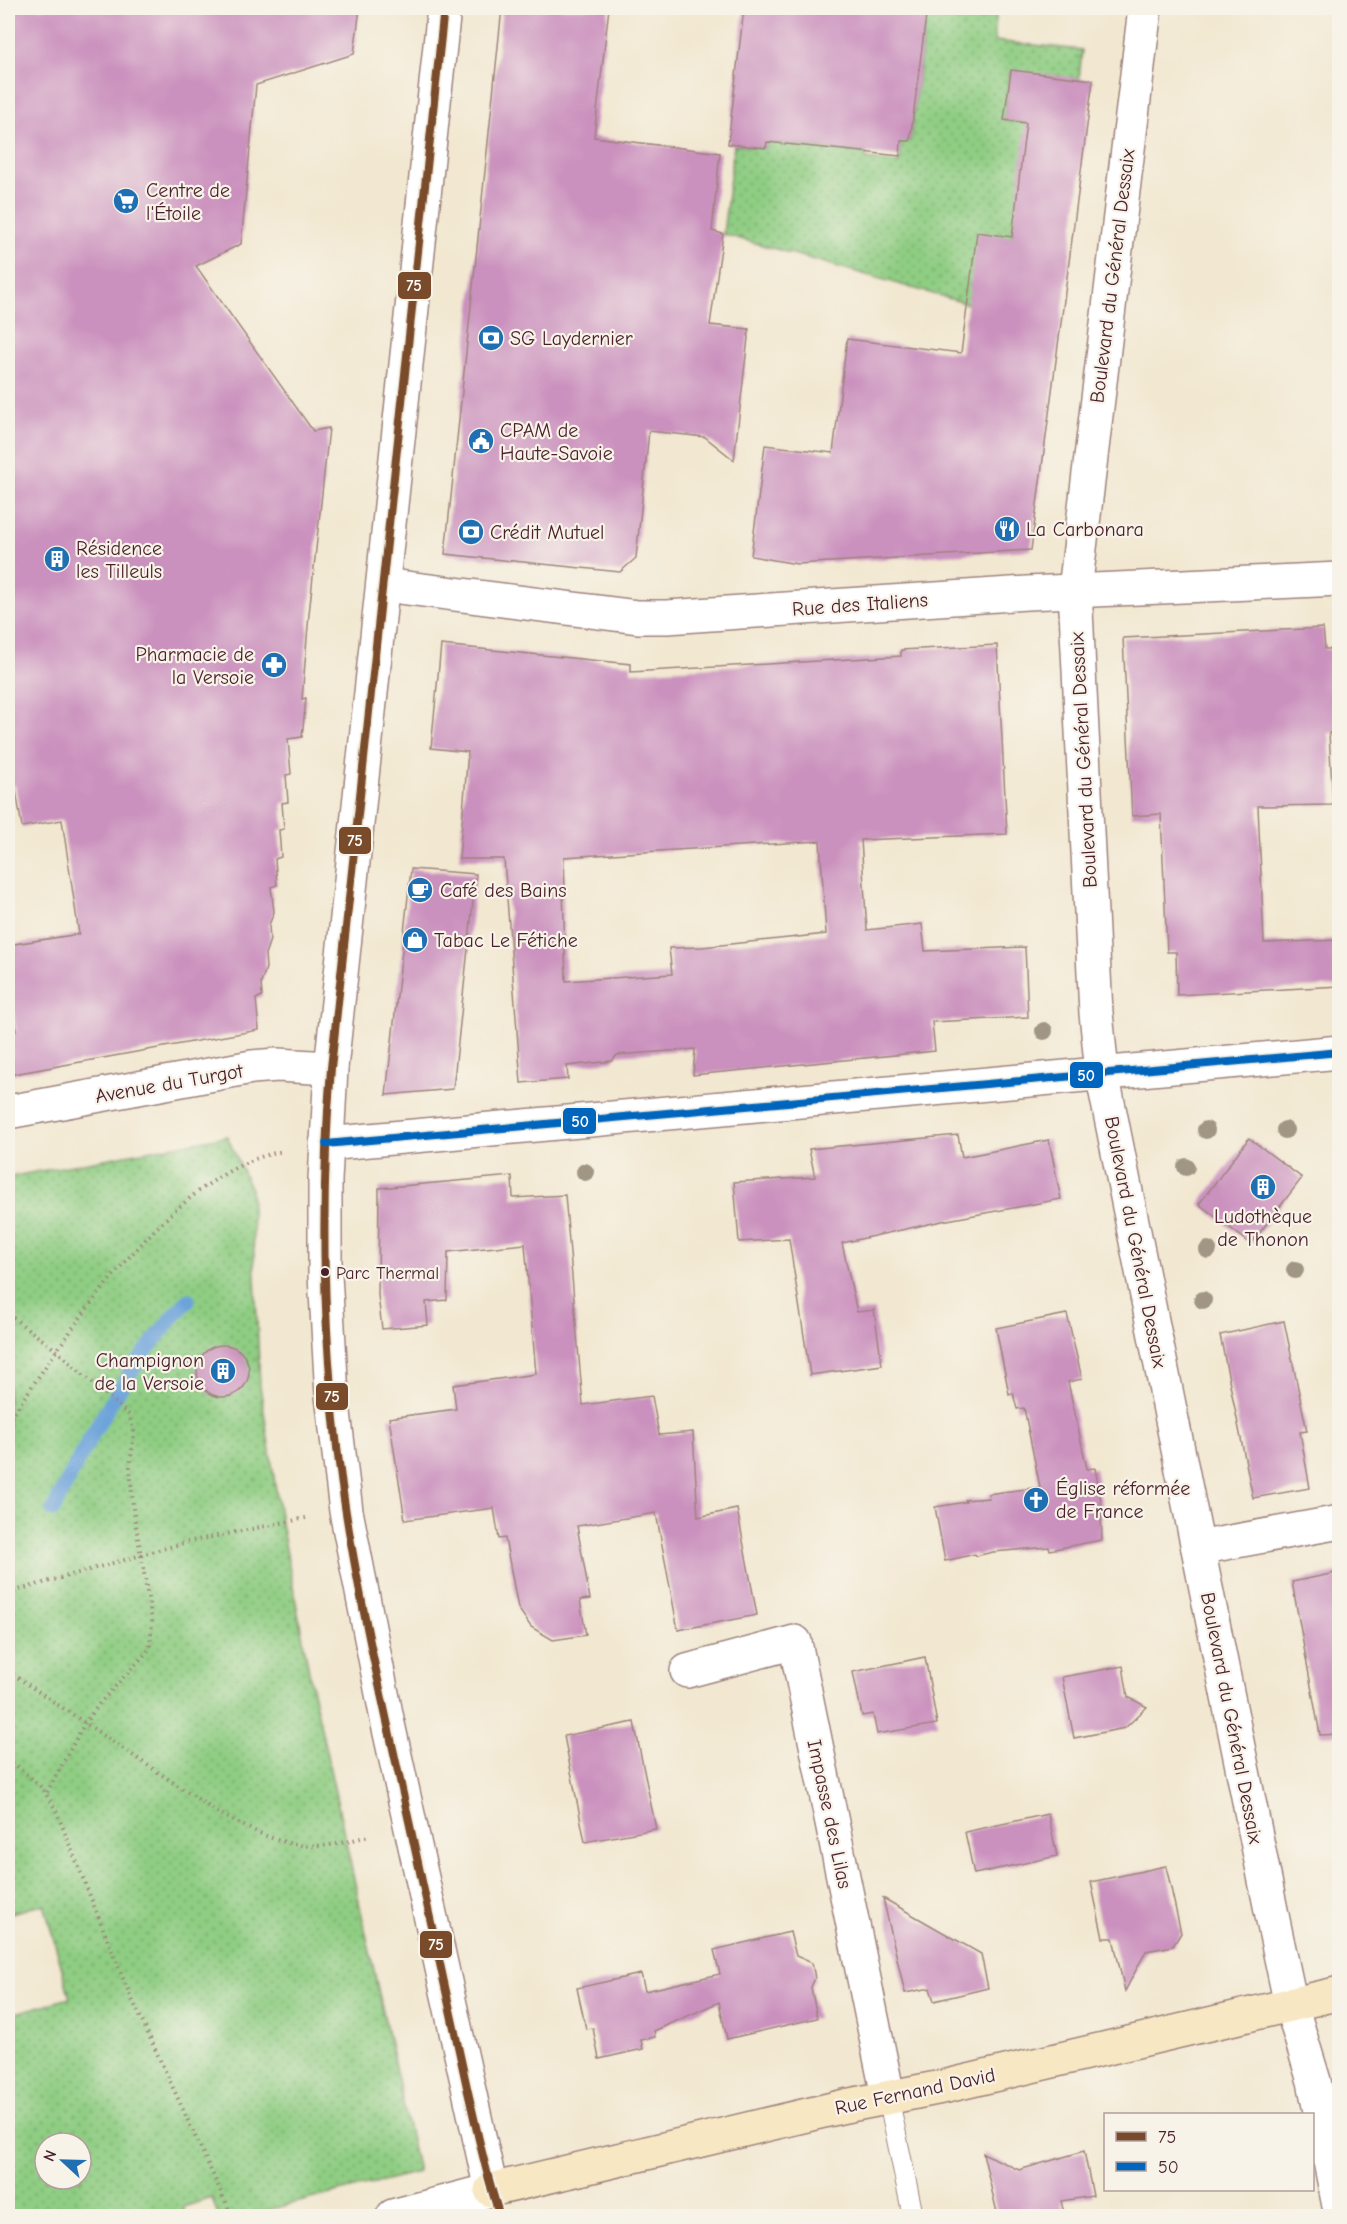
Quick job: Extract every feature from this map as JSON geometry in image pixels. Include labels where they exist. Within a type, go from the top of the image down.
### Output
[{"type":"main road","name":"Rue Fernand David","points":[[494,2208],[888,2097],[947,2086],[1340,1993]]},
{"type":"street","points":[[393,2217],[494,2208],[350,1536],[329,1362],[325,1275],[326,1144],[331,1068],[444,8]]},
{"type":"street","name":"Boulevard du Général Dessaix","points":[[1145,8],[1076,590],[1096,1013],[1102,1073],[1291,2005],[1314,2081],[1340,2211]]},
{"type":"street","name":"Rue des Italiens","points":[[383,585],[638,617],[667,617],[1076,590],[1340,579]]},
{"type":"street","points":[[326,1144],[1340,1052]]},
{"type":"street","name":"Avenue du Turgot","points":[[8,1112],[252,1067],[277,1065],[331,1068]]},
{"type":"street","points":[[1198,1548],[1340,1522]]},
{"type":"street","name":"Impasse des Lilas","points":[[687,1671],[795,1642],[888,2097]]},
{"type":"lane","points":[[888,2097],[913,2217]]},
{"type":"path","points":[[8,1422],[56,1350],[135,1251],[178,1207],[240,1164],[278,1152],[326,1144]]},
{"type":"path","points":[[8,1314],[56,1350],[129,1415],[134,1432],[131,1455],[133,1508],[152,1621],[150,1646],[142,1659],[99,1704],[85,1723],[46,1794]]},
{"type":"path","points":[[8,1593],[187,1542],[279,1524]]},
{"type":"path","points":[[8,1671],[217,1812],[286,1843],[316,1847],[411,1827]]},
{"type":"path","points":[[8,1758],[46,1794],[58,1814],[126,1986],[232,2217]]},
{"type":"green space","points":[[927,8],[997,8],[994,41],[1082,50],[1079,79],[1010,72],[1004,120],[1029,124],[1012,237],[968,304],[723,234],[734,145],[766,148],[767,142],[866,153],[866,159],[899,163],[901,141],[910,141]]},
{"type":"green space","points":[[227,1136],[251,1190],[260,1386],[281,1523],[311,1682],[418,2172],[244,2216],[218,2216],[212,2198],[183,2207],[186,2216],[8,2216],[8,2015],[70,1998],[44,1904],[8,1914],[8,1177]]},
{"type":"building","points":[[8,8],[360,8],[354,54],[256,85],[241,244],[196,266],[313,431],[329,428],[309,614],[302,699],[306,698],[302,737],[288,739],[291,774],[286,775],[288,802],[282,803],[284,829],[279,830],[281,857],[275,859],[277,885],[271,887],[274,912],[269,925],[270,940],[265,954],[266,968],[261,983],[262,996],[256,999],[259,1030],[8,1075],[8,1032],[16,1031],[8,976],[8,945],[79,934],[62,820],[22,827],[15,785],[8,787]]},
{"type":"building","points":[[502,8],[609,8],[594,137],[720,153],[712,231],[723,234],[710,325],[749,329],[734,460],[705,437],[649,431],[636,558],[620,572],[445,554]]},
{"type":"building","points":[[744,8],[927,8],[910,141],[901,141],[900,156],[767,142],[766,148],[728,144]]},
{"type":"building","points":[[1011,70],[1093,80],[1031,550],[797,564],[751,556],[765,445],[833,453],[847,339],[961,353],[977,232],[1012,237],[1026,123],[1004,120]]},
{"type":"building","points":[[1323,628],[1325,649],[1340,649],[1340,733],[1329,733],[1333,805],[1258,806],[1264,943],[1340,940],[1340,986],[1177,995],[1176,952],[1167,952],[1161,814],[1132,816],[1123,638]]},
{"type":"building","points":[[441,645],[631,664],[631,672],[901,656],[901,650],[997,645],[1007,834],[861,840],[867,930],[922,924],[925,951],[1025,947],[1028,1017],[932,1022],[935,1051],[693,1075],[695,1049],[617,1055],[612,1061],[567,1066],[568,1079],[521,1083],[504,859],[459,859],[468,752],[431,748]],"holes":[[[820,841],[826,934],[702,947],[669,948],[672,974],[566,981],[564,857]]]},
{"type":"building","points":[[411,869],[476,874],[453,1089],[386,1095]]},
{"type":"building","points":[[958,1135],[962,1157],[1049,1140],[1061,1199],[942,1221],[842,1243],[857,1312],[874,1310],[882,1365],[810,1375],[789,1239],[739,1242],[734,1182],[815,1177],[809,1149]]},
{"type":"building","name":"Ludothèque de Thonon","points":[[1249,1138],[1302,1178],[1251,1244],[1199,1204]]},
{"type":"building","points":[[512,1176],[513,1198],[565,1195],[583,1405],[652,1396],[659,1435],[693,1432],[698,1517],[737,1509],[757,1615],[678,1630],[656,1513],[577,1526],[590,1599],[580,1600],[586,1635],[553,1640],[531,1627],[518,1608],[505,1538],[499,1539],[494,1508],[405,1520],[389,1418],[456,1409],[453,1385],[536,1374],[525,1244],[448,1252],[447,1300],[426,1302],[428,1325],[382,1329],[378,1295],[379,1188]]},
{"type":"building","points":[[1067,1314],[1082,1379],[1068,1382],[1087,1469],[1095,1468],[1103,1512],[1101,1513],[1102,1540],[1050,1550],[1049,1547],[993,1552],[945,1561],[935,1507],[966,1502],[965,1500],[989,1498],[988,1494],[1040,1487],[1024,1408],[1017,1409],[1013,1393],[1009,1394],[996,1328]]},
{"type":"building","points":[[1284,1321],[1307,1431],[1300,1432],[1310,1488],[1253,1498],[1220,1335]]},
{"type":"building","name":"Champignon de la Versoie","points":[[223,1345],[237,1349],[245,1357],[249,1371],[245,1385],[237,1393],[223,1397],[209,1393],[201,1385],[197,1371],[201,1357],[209,1349]]},
{"type":"building","points":[[1340,1572],[1340,1734],[1320,1735],[1292,1582]]},
{"type":"building","points":[[925,1657],[937,1724],[877,1734],[873,1714],[862,1716],[853,1672]]},
{"type":"building","points":[[1123,1666],[1128,1697],[1147,1707],[1125,1728],[1074,1738],[1062,1677]]},
{"type":"building","points":[[634,1722],[656,1829],[585,1842],[564,1736]]},
{"type":"building","points":[[1048,1814],[1057,1856],[974,1874],[965,1832]]},
{"type":"building","points":[[1166,1866],[1181,1933],[1173,1946],[1146,1951],[1125,1991],[1113,1938],[1103,1938],[1091,1882]]},
{"type":"building","points":[[883,1898],[981,1954],[988,1988],[934,2001],[930,1988],[905,1993]]},
{"type":"building","points":[[790,1932],[796,1956],[812,1963],[815,1978],[811,1987],[817,2018],[727,2039],[719,2002],[654,2031],[655,2037],[641,2040],[643,2049],[599,2059],[593,2028],[586,2029],[577,1988],[641,1974],[645,1991],[720,1974],[714,1950]]},
{"type":"building","points":[[1084,2151],[1093,2196],[1061,2201],[1065,2217],[998,2217],[983,2153],[1019,2170]]},
{"type":"waterway","points":[[53,1510],[97,1427],[129,1374],[188,1300]]},
{"type":"transit line","name":"75","points":[[444,8],[331,1068],[325,1180],[325,1291],[338,1458],[354,1560],[382,1700],[468,2092],[486,2170],[500,2216]]},
{"type":"transit line","name":"50","points":[[326,1144],[1340,1052]]},
{"type":"place","name":"Centre de l'Étoile","points":[[126,201]]},
{"type":"place","name":"SG Laydernier","points":[[491,338]]},
{"type":"place","name":"CPAM de Haute-Savoie","points":[[481,441]]},
{"type":"place","name":"La Carbonara","points":[[1007,529]]},
{"type":"place","name":"Crédit Mutuel","points":[[471,532]]},
{"type":"place","name":"Résidence les Tilleuls","points":[[57,559]]},
{"type":"place","name":"Pharmacie de la Versoie","points":[[274,665]]},
{"type":"place","name":"Café des Bains","points":[[420,890]]},
{"type":"place","name":"Tabac Le Fétiche","points":[[415,940]]},
{"type":"place","name":"Ludothèque de Thonon","points":[[1263,1187]]},
{"type":"place","name":"Parc Thermal","points":[[325,1272]]},
{"type":"place","name":"Champignon de la Versoie","points":[[223,1371]]},
{"type":"place","name":"Église réformée de France","points":[[1036,1500]]}]
